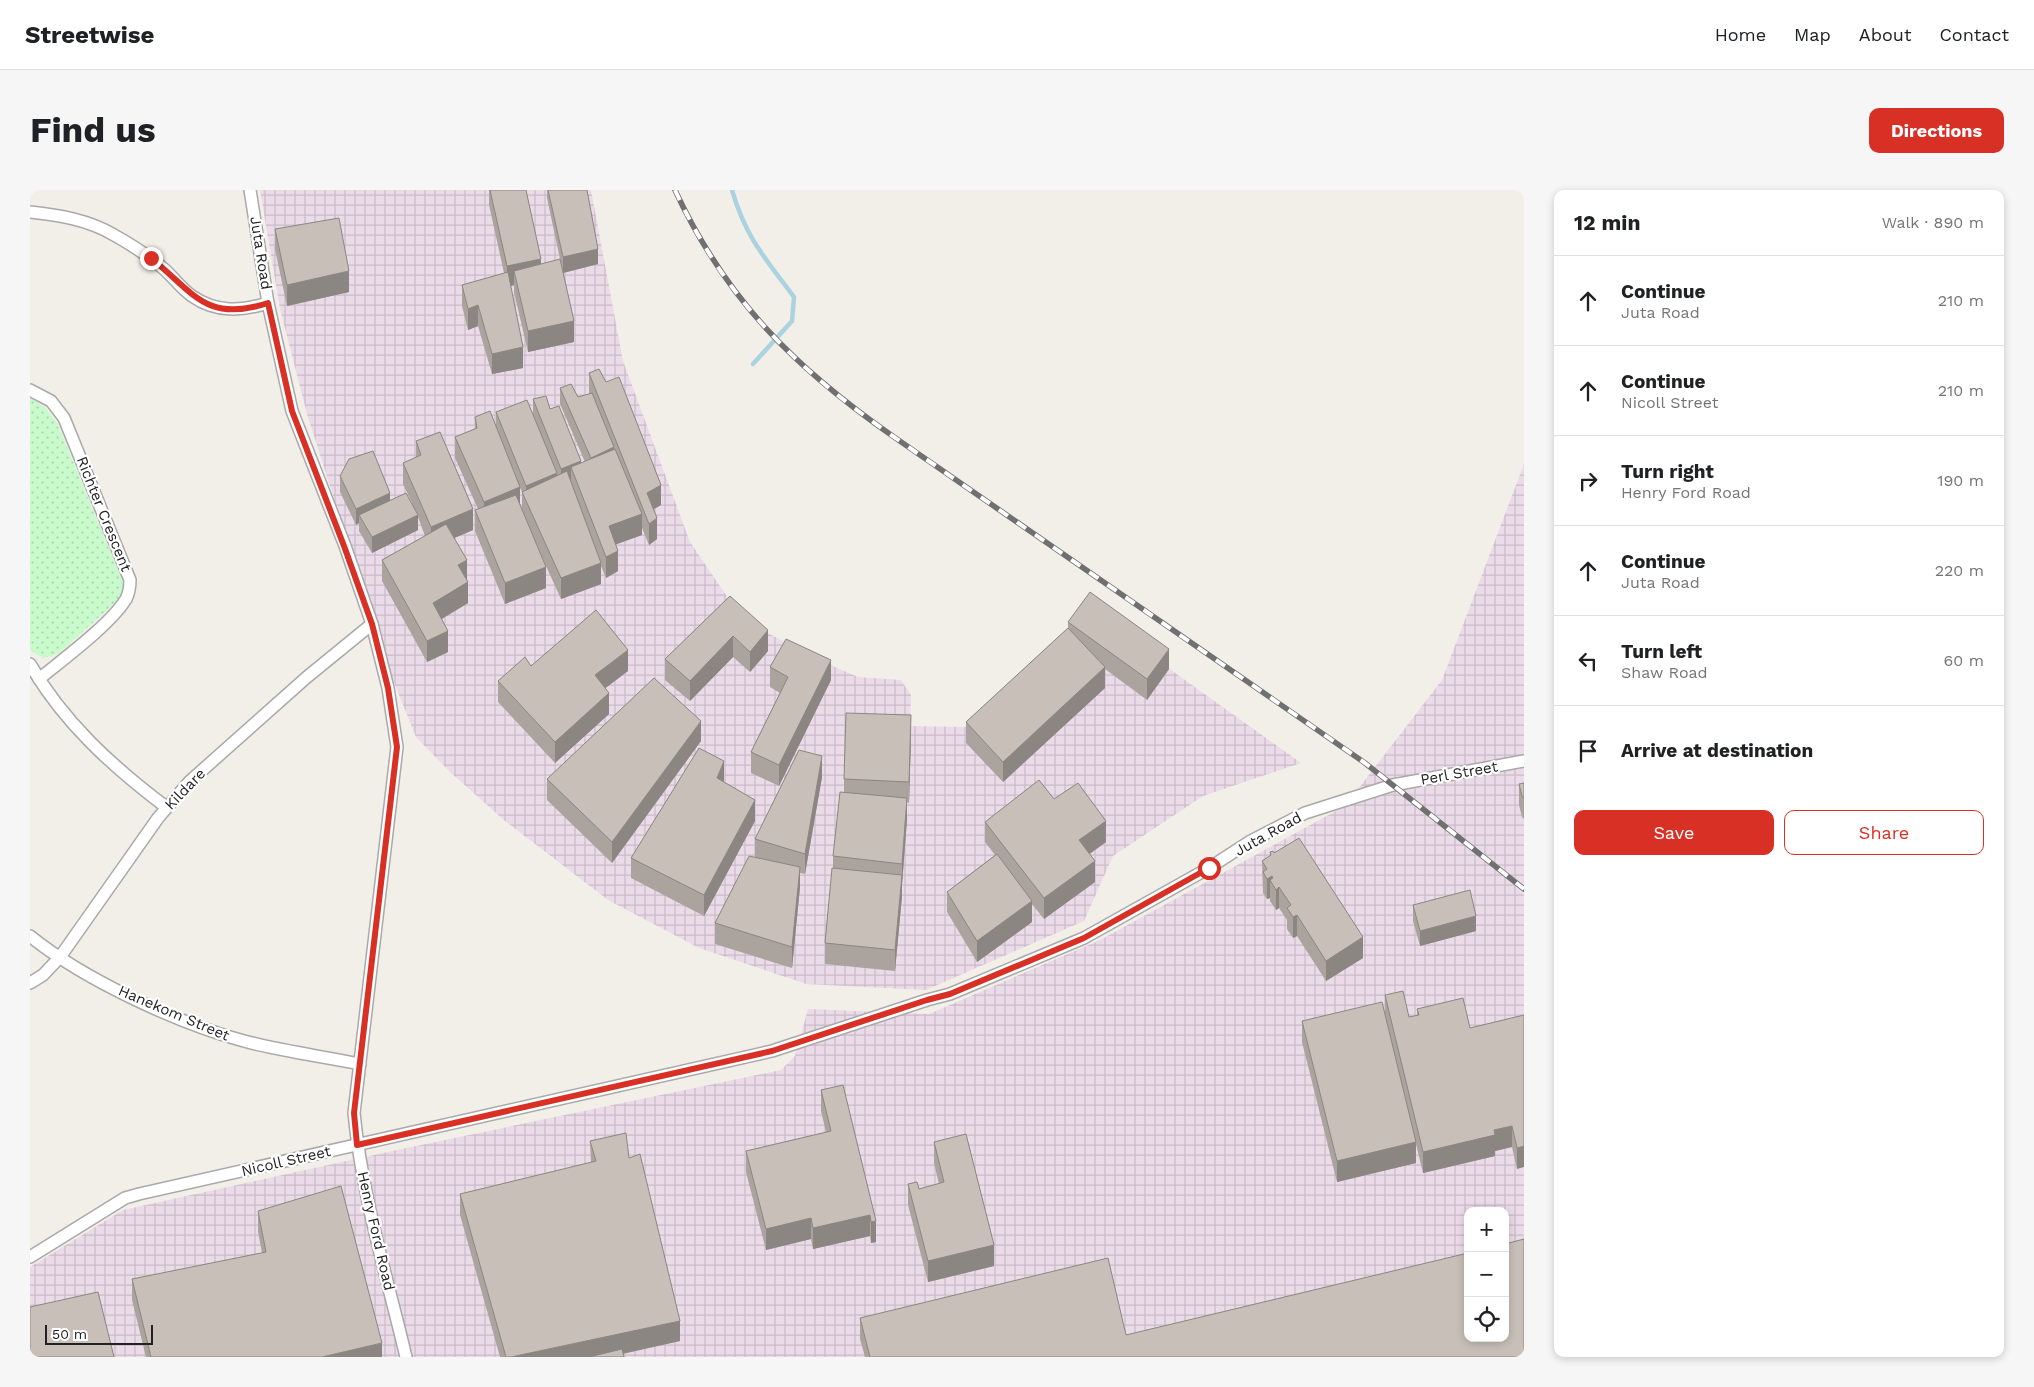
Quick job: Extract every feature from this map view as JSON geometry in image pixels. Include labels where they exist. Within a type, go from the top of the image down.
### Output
[{"type":"street","name":"Juta Road","points":[[250,190],[268,303],[292,411],[372,624],[388,688],[397,747]]},
{"type":"street","points":[[30,212],[60,215],[112,233],[151,258],[192,296],[218,308],[228,310],[249,309],[268,303]]},
{"type":"street","name":"Richter Crescent","points":[[30,390],[50,401],[64,418],[130,580],[127,597],[119,609],[69,655],[38,679]]},
{"type":"street","name":"Kildare","points":[[30,983],[43,975],[60,957],[166,806],[189,782],[250,727],[372,624]]},
{"type":"street","points":[[30,664],[38,679],[70,721],[105,757],[166,806]]},
{"type":"street","name":"Henry Ford Road","points":[[397,747],[354,1113],[357,1145],[367,1196],[406,1357]]},
{"type":"street","name":"Perl Street","points":[[1393,784],[1524,761]]},
{"type":"street","name":"Juta Road","points":[[791,1046],[950,994],[1038,959],[1084,938],[1209,868],[1249,842],[1304,813],[1393,784]]},
{"type":"street","name":"Hanekom Street","points":[[30,936],[80,971],[115,989],[210,1030],[244,1041],[360,1064]]},
{"type":"street","name":"Nicoll Street","points":[[30,1257],[125,1198],[791,1046]]},
{"type":"shaded area","points":[[260,190],[591,190],[623,361],[690,542],[743,620],[819,660],[858,677],[901,680],[911,695],[910,726],[965,727],[1090,612],[1301,763],[1203,796],[1113,856],[1084,921],[926,990],[806,984],[699,948],[608,900],[505,821],[450,772],[416,737],[387,665],[307,414],[280,309]]},
{"type":"shaded area","points":[[1524,464],[1524,1357],[30,1357],[30,1267],[123,1210],[392,1151],[781,1070],[795,1056],[808,1009],[929,1014],[1100,940],[1345,806],[1442,680]]},
{"type":"green space","points":[[30,398],[45,407],[57,423],[122,580],[123,588],[117,601],[58,654],[43,658],[30,650]]},
{"type":"building","points":[[490,190],[526,190],[541,259],[507,266]]},
{"type":"building","points":[[548,190],[587,190],[598,249],[563,257]]},
{"type":"building","points":[[339,218],[349,271],[287,285],[275,229]]},
{"type":"building","points":[[560,259],[574,321],[528,331],[514,271]]},
{"type":"building","points":[[508,272],[523,347],[492,354],[478,305],[468,309],[462,285]]},
{"type":"building","points":[[599,369],[606,382],[619,377],[661,485],[647,493],[657,518],[649,524],[589,373]]},
{"type":"building","points":[[571,384],[578,397],[592,393],[614,447],[591,458],[560,388]]},
{"type":"building","points":[[546,396],[550,409],[559,406],[581,461],[561,469],[533,399]]},
{"type":"building","points":[[527,400],[557,473],[526,486],[496,412]]},
{"type":"building","points":[[490,411],[520,487],[484,502],[455,437],[477,428],[475,417]]},
{"type":"building","points":[[440,432],[473,509],[431,527],[403,463],[421,455],[416,441]]},
{"type":"building","points":[[615,449],[642,514],[609,526],[618,551],[606,557],[571,467]]},
{"type":"building","points":[[373,451],[390,493],[356,509],[340,476],[349,459]]},
{"type":"building","points":[[567,471],[601,563],[561,578],[522,492]]},
{"type":"building","points":[[406,493],[418,515],[372,537],[359,515]]},
{"type":"building","points":[[516,495],[546,567],[505,583],[475,510]]},
{"type":"building","points":[[446,524],[467,560],[458,565],[468,582],[433,603],[448,631],[427,641],[382,560]]},
{"type":"building","points":[[1090,592],[1169,649],[1147,679],[1068,622]]},
{"type":"building","points":[[730,596],[768,630],[750,652],[733,636],[690,681],[665,659]]},
{"type":"building","points":[[596,610],[628,650],[595,675],[609,693],[555,742],[498,681],[525,657],[531,666]]},
{"type":"building","points":[[1068,628],[1105,667],[1003,762],[966,722]]},
{"type":"building","points":[[786,639],[831,660],[779,765],[751,752],[788,677],[770,667]]},
{"type":"building","points":[[654,678],[701,721],[612,842],[547,779]]},
{"type":"building","points":[[846,713],[911,715],[909,782],[844,779]]},
{"type":"building","points":[[699,748],[724,761],[717,778],[755,800],[704,895],[631,858]]},
{"type":"building","points":[[799,750],[822,756],[805,854],[755,839]]},
{"type":"building","points":[[1039,780],[1054,799],[1078,783],[1106,821],[1079,840],[1095,861],[1044,898],[985,822]]},
{"type":"building","points":[[1524,783],[1524,798],[1519,784]]},
{"type":"building","points":[[840,792],[907,798],[902,864],[833,856]]},
{"type":"building","points":[[1299,838],[1363,937],[1326,961],[1297,915],[1293,917],[1287,908],[1291,905],[1279,887],[1276,890],[1270,880],[1273,878],[1272,876],[1267,879],[1263,872],[1267,869],[1262,861],[1271,855],[1270,852],[1273,851],[1274,853]]},
{"type":"building","points":[[997,854],[1032,901],[977,941],[947,892]]},
{"type":"building","points":[[749,856],[800,867],[792,947],[715,923]]},
{"type":"building","points":[[832,868],[902,875],[895,950],[825,943]]},
{"type":"building","points":[[1470,890],[1476,916],[1420,931],[1413,905]]},
{"type":"building","points":[[1403,991],[1409,1017],[1419,1015],[1417,1009],[1463,998],[1470,1028],[1524,1015],[1524,1146],[1517,1148],[1512,1126],[1494,1130],[1495,1135],[1423,1152],[1385,995]]},
{"type":"building","points":[[1382,1002],[1416,1142],[1337,1161],[1302,1021]]},
{"type":"building","points":[[843,1085],[876,1221],[871,1222],[870,1215],[813,1228],[811,1218],[766,1229],[746,1151],[831,1131],[821,1090]]},
{"type":"building","points":[[626,1133],[629,1158],[640,1154],[680,1321],[506,1357],[460,1194],[596,1161],[590,1141]]},
{"type":"building","points":[[966,1134],[994,1245],[928,1261],[908,1184],[917,1182],[919,1189],[944,1182],[934,1142]]},
{"type":"building","points":[[341,1186],[382,1343],[322,1357],[151,1357],[132,1279],[266,1252],[258,1211]]},
{"type":"building","points":[[1524,1239],[1524,1357],[870,1357],[860,1318],[1108,1258],[1126,1335],[1464,1254],[1464,1342],[1509,1342],[1509,1243]]},
{"type":"building","points":[[98,1292],[114,1357],[30,1357],[30,1307]]},
{"type":"building","points":[[622,1349],[624,1357],[589,1357]]},
{"type":"waterway","points":[[732,190],[737,207],[750,235],[765,259],[794,297],[792,321],[753,364]]},
{"type":"railway","points":[[675,190],[695,229],[717,265],[741,298],[766,329],[825,385],[894,437],[1365,763],[1524,889]]},
{"type":"route","points":[[151,258],[192,296],[218,308],[228,310],[249,309],[268,303],[292,411],[372,624],[388,688],[397,747],[354,1113],[357,1145],[791,1046],[950,994],[1038,959],[1084,938],[1209,868]]}]
